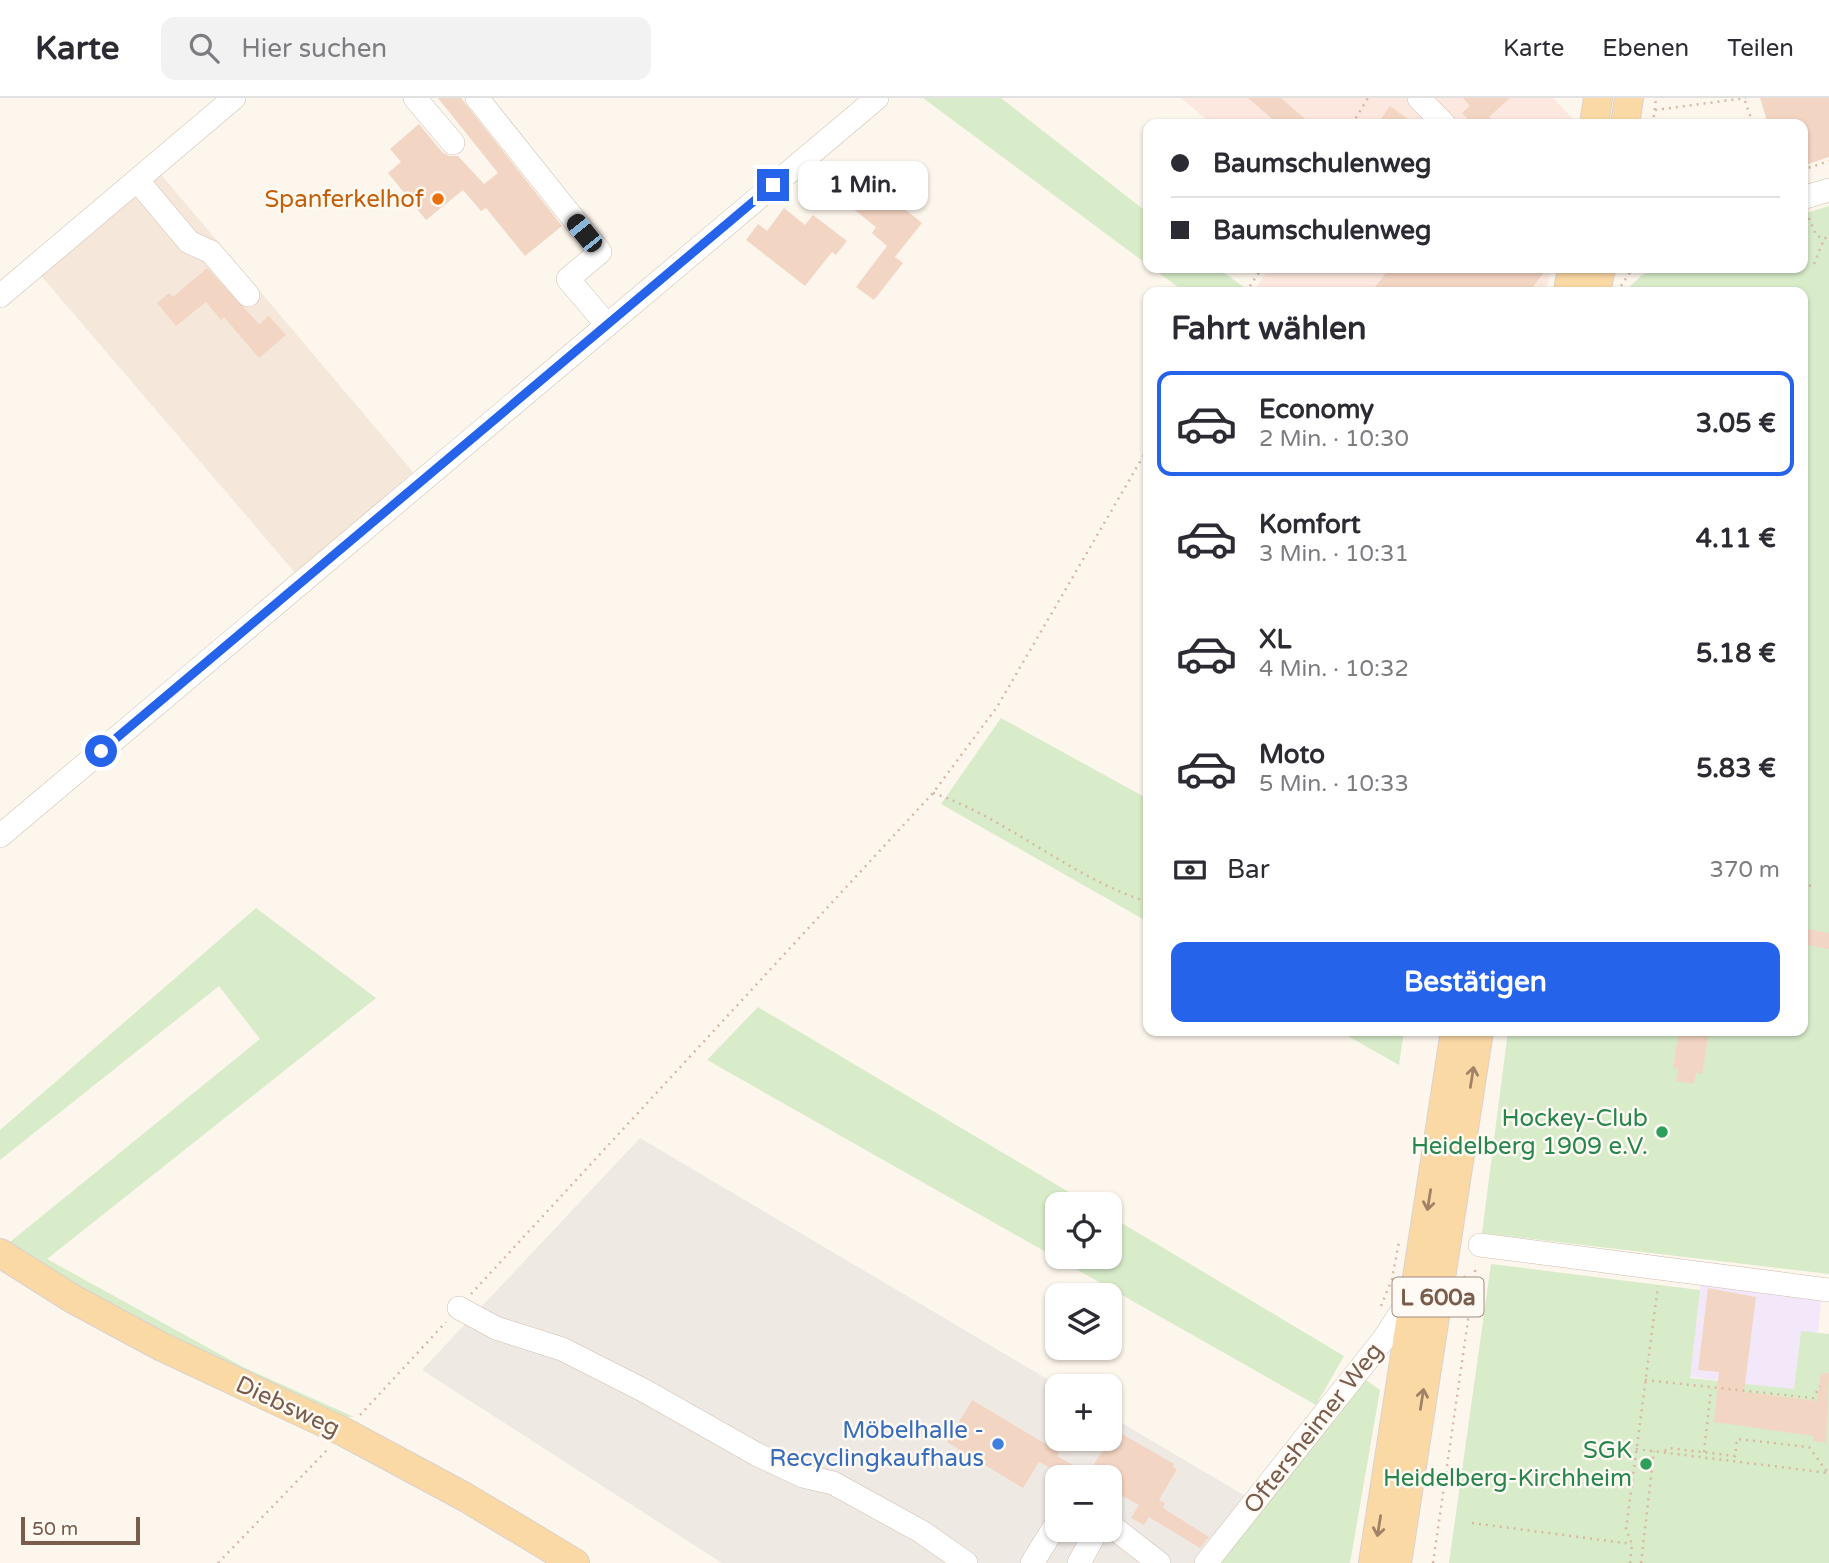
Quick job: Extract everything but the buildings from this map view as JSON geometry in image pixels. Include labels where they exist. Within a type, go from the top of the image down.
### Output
[{"type":"main road","points":[[1595,119],[1598,98]]},
{"type":"main road","points":[[1626,119],[1629,98]]},
{"type":"main road","name":"L 600a","points":[[1373,1563],[1454,1036]]},
{"type":"main road","name":"L 600a","points":[[1397,1563],[1478,1036]]},
{"type":"main road","name":"Diebsweg","points":[[0,1252],[73,1299],[162,1347],[344,1432],[465,1497],[575,1563]]},
{"type":"street","points":[[0,296],[234,98]]},
{"type":"street","points":[[415,98],[453,143]]},
{"type":"street","points":[[477,98],[600,252],[568,279],[607,325]]},
{"type":"street","points":[[0,836],[877,98]]},
{"type":"street","points":[[1419,98],[1439,119]]},
{"type":"street","points":[[137,180],[189,242],[211,252],[248,295]]},
{"type":"street","points":[[1808,206],[1829,190]]},
{"type":"street","points":[[1480,1245],[1829,1290]]},
{"type":"street","name":"Oftersheimer Weg","points":[[1206,1563],[1383,1340],[1416,1289]]},
{"type":"street","points":[[459,1308],[496,1328],[562,1349],[645,1391],[756,1454],[803,1476],[833,1483],[922,1532],[966,1563]]},
{"type":"street","points":[[1122,1534],[1159,1563]]},
{"type":"street","points":[[1039,1560],[1048,1542]]},
{"type":"street","points":[[1079,1563],[1090,1542]]},
{"type":"path","points":[[1355,119],[1368,98]]},
{"type":"path","points":[[1654,119],[1656,98]]},
{"type":"path","points":[[1655,110],[1745,99],[1751,119]]},
{"type":"path","points":[[1808,168],[1829,161]]},
{"type":"path","points":[[1808,213],[1816,235],[1824,239]]},
{"type":"path","points":[[1814,264],[1824,239],[1829,236]]},
{"type":"path","points":[[218,1563],[344,1432],[933,793],[998,707],[1143,457]]},
{"type":"path","points":[[933,793],[962,803],[1084,873],[1128,896],[1143,900]]},
{"type":"path","points":[[1808,885],[1814,886]]},
{"type":"path","points":[[1433,1563],[1471,1289],[1480,1245]]},
{"type":"path","points":[[1630,1563],[1632,1544],[1626,1529],[1660,1268]]},
{"type":"path","points":[[1645,1380],[1813,1398],[1820,1386]]},
{"type":"path","points":[[1704,1452],[1711,1388]]},
{"type":"path","points":[[1709,1407],[1715,1407]]},
{"type":"path","points":[[1636,1449],[1828,1474],[1809,1447],[1737,1439],[1735,1456],[1669,1448],[1663,1452]]},
{"type":"path","points":[[1641,1563],[1654,1451]]},
{"type":"path","points":[[1472,1523],[1632,1544]]},
{"type":"shaded area","points":[[1181,98],[1553,98],[1573,119],[1206,119]]},
{"type":"shaded area","points":[[158,171],[413,472],[297,575],[37,271]]},
{"type":"shaded area","points":[[1266,273],[1551,273],[1546,287],[1257,287]]},
{"type":"shaded area","points":[[640,1138],[1045,1378],[1045,1451],[1122,1451],[1122,1423],[1247,1497],[1198,1563],[722,1563],[422,1370]]},
{"type":"shaded area","points":[[1701,1279],[1822,1293],[1818,1333],[1801,1332],[1794,1390],[1690,1377]]},
{"type":"green space","points":[[923,98],[1001,98],[1143,209],[1143,261]]},
{"type":"green space","name":"Hockey-Club Heidelberg 1909 e.V.","points":[[1829,206],[1829,1274],[1482,1233],[1507,1036],[1808,1036],[1808,287],[1629,287],[1647,273],[1808,273],[1808,212]]},
{"type":"green space","points":[[1159,273],[1225,273],[1244,287],[1178,287]]},
{"type":"green space","points":[[1001,718],[1143,796],[1143,919],[941,804]]},
{"type":"green space","points":[[256,908],[376,998],[47,1259],[243,1367],[354,1417],[339,1417],[245,1378],[5,1246],[260,1039],[219,986],[0,1160],[0,1130]]},
{"type":"green space","points":[[758,1007],[1069,1192],[1045,1192],[1045,1251],[707,1060]]},
{"type":"green space","points":[[1348,1036],[1403,1036],[1399,1065]]},
{"type":"green space","points":[[1122,1223],[1344,1356],[1316,1405],[1122,1295],[1122,1283],[1101,1283],[1076,1269],[1122,1269]]},
{"type":"green space","name":"SGK Heidelberg-Kirchheim","points":[[1491,1264],[1700,1290],[1690,1378],[1794,1389],[1801,1331],[1829,1334],[1829,1563],[1449,1563]]},
{"type":"green space","points":[[1366,1380],[1380,1390],[1350,1563],[1217,1563],[1279,1480]]},
{"type":"place","name":"Spanferkelhof","points":[[438,199]]},
{"type":"place","name":"Hockey-Club Heidelberg 1909 e.V.","points":[[1662,1132]]},
{"type":"place","name":"Möbelhalle - Recyclingkaufhaus","points":[[998,1444]]},
{"type":"place","name":"SGK Heidelberg-Kirchheim","points":[[1646,1464]]},
{"type":"route","points":[[101,751],[773,185]]}]
